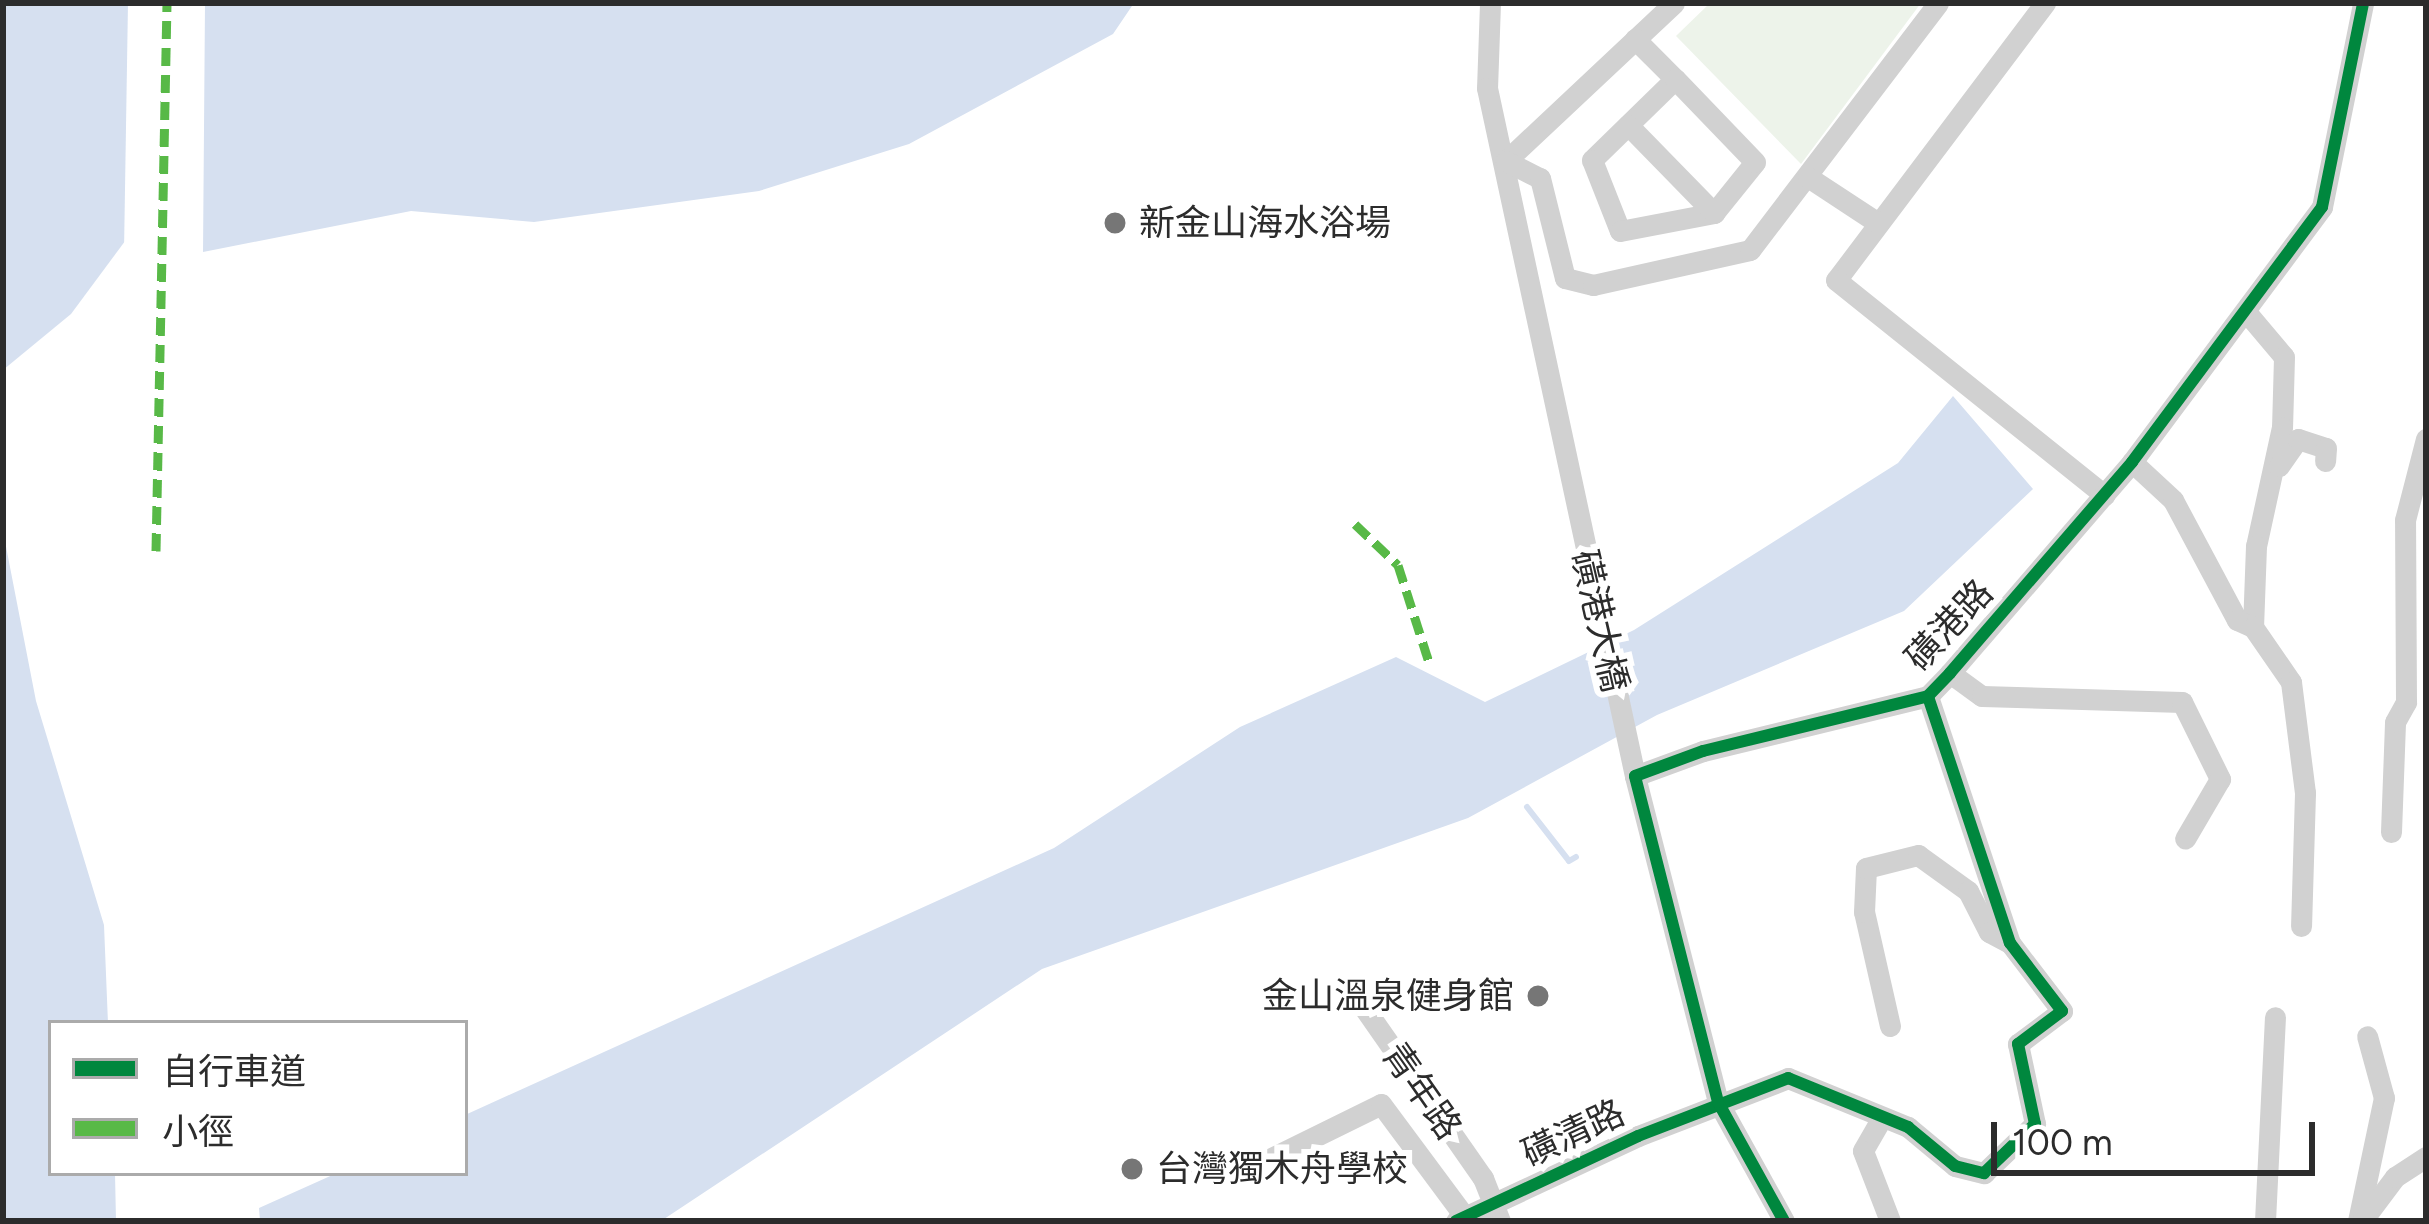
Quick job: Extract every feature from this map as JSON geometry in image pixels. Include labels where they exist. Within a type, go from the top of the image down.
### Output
[{"type":"street","points":[[1490,3],[1487,88],[1507,161],[1540,178],[1564,278],[1592,286],[1750,250],[1939,3]]},
{"type":"street","points":[[1507,161],[1674,3]]},
{"type":"street","points":[[2045,3],[1836,280],[2104,495]]},
{"type":"street","name":"磺港路","points":[[1635,776],[1703,751],[1928,696],[1950,674],[2132,462],[2322,207],[2363,3]]},
{"type":"street","points":[[1635,39],[1675,79],[1755,162],[1714,213],[1620,231],[1592,160],[1675,79]]},
{"type":"street","points":[[1628,125],[1714,213]]},
{"type":"street","name":"磺港大橋","points":[[1507,161],[1566,467],[1635,776]]},
{"type":"street","points":[[1808,177],[1878,224]]},
{"type":"street","points":[[2247,313],[2284,357],[2275,472],[2256,546],[2253,626],[2290,682],[2303,760],[2301,926]]},
{"type":"street","points":[[2391,832],[2395,722],[2405,702],[2405,520],[2426,439]]},
{"type":"street","points":[[2275,472],[2298,440],[2326,448],[2325,461]]},
{"type":"street","points":[[2132,462],[2173,500],[2237,620],[2253,626]]},
{"type":"street","points":[[1950,674],[1982,697],[2182,703],[2220,779],[2185,839]]},
{"type":"street","points":[[1928,696],[2010,943]]},
{"type":"street","points":[[1635,776],[1718,1102],[1784,1221]]},
{"type":"street","points":[[1890,1026],[1864,912],[1865,868],[1918,855],[1968,891],[1990,932],[2010,943]]},
{"type":"street","name":"磺清路","points":[[1456,1221],[1638,1136],[1788,1078],[1880,1121],[1908,1127],[1955,1166],[1984,1173],[2035,1124],[2018,1044],[2062,1012],[2010,943]]},
{"type":"street","name":"青年路","points":[[1323,998],[1351,989],[1484,1178],[1500,1221]]},
{"type":"street","points":[[2265,1221],[2275,1017]]},
{"type":"street","points":[[2360,1221],[2384,1099],[2367,1036]]},
{"type":"street","points":[[1190,1173],[1211,1159],[1240,1174],[1381,1104],[1468,1221]]},
{"type":"street","points":[[1880,1121],[1863,1151],[1890,1221]]},
{"type":"street","points":[[2360,1221],[2395,1177],[2426,1156]]},
{"type":"shaded area","points":[[1710,3],[1921,3],[1801,164],[1676,36]]},
{"type":"water","points":[[3,3],[143,3],[134,229],[71,314],[3,370]]},
{"type":"water","points":[[205,3],[1134,3],[1113,34],[909,144],[759,191],[534,222],[411,211],[203,252]]},
{"type":"water","points":[[1953,396],[2033,489],[1904,611],[1657,715],[1468,818],[1042,969],[661,1221],[260,1221],[259,1208],[330,1176],[468,1176],[468,1114],[1054,848],[1240,727],[1396,657],[1485,702],[1634,630],[1898,463]]},
{"type":"water","points":[[3,531],[36,701],[104,925],[108,1020],[48,1020],[48,1176],[115,1176],[116,1221],[3,1221]]},
{"type":"pier","points":[[128,3],[149,3],[140,229],[124,252]]},
{"type":"waterway","points":[[1527,807],[1569,861],[1576,857]]},
{"type":"marked path","points":[[156,551],[167,3]]},
{"type":"marked path","points":[[1355,524],[1398,565],[1429,662]]},
{"type":"cycle path","points":[[1784,1221],[1718,1102],[1635,776],[1703,751],[1928,696],[1950,673],[2132,462],[2322,207],[2363,3]]},
{"type":"cycle path","points":[[1456,1221],[1638,1136],[1788,1078],[1908,1127],[1955,1166],[1984,1173],[2035,1124],[2018,1044],[2062,1011],[2010,943],[1928,696]]},
{"type":"place","name":"新金山海水浴場","points":[[1115,223]]},
{"type":"place","name":"金山溫泉健身館","points":[[1538,996]]},
{"type":"place","name":"台灣獨木舟學校","points":[[1132,1169]]}]
